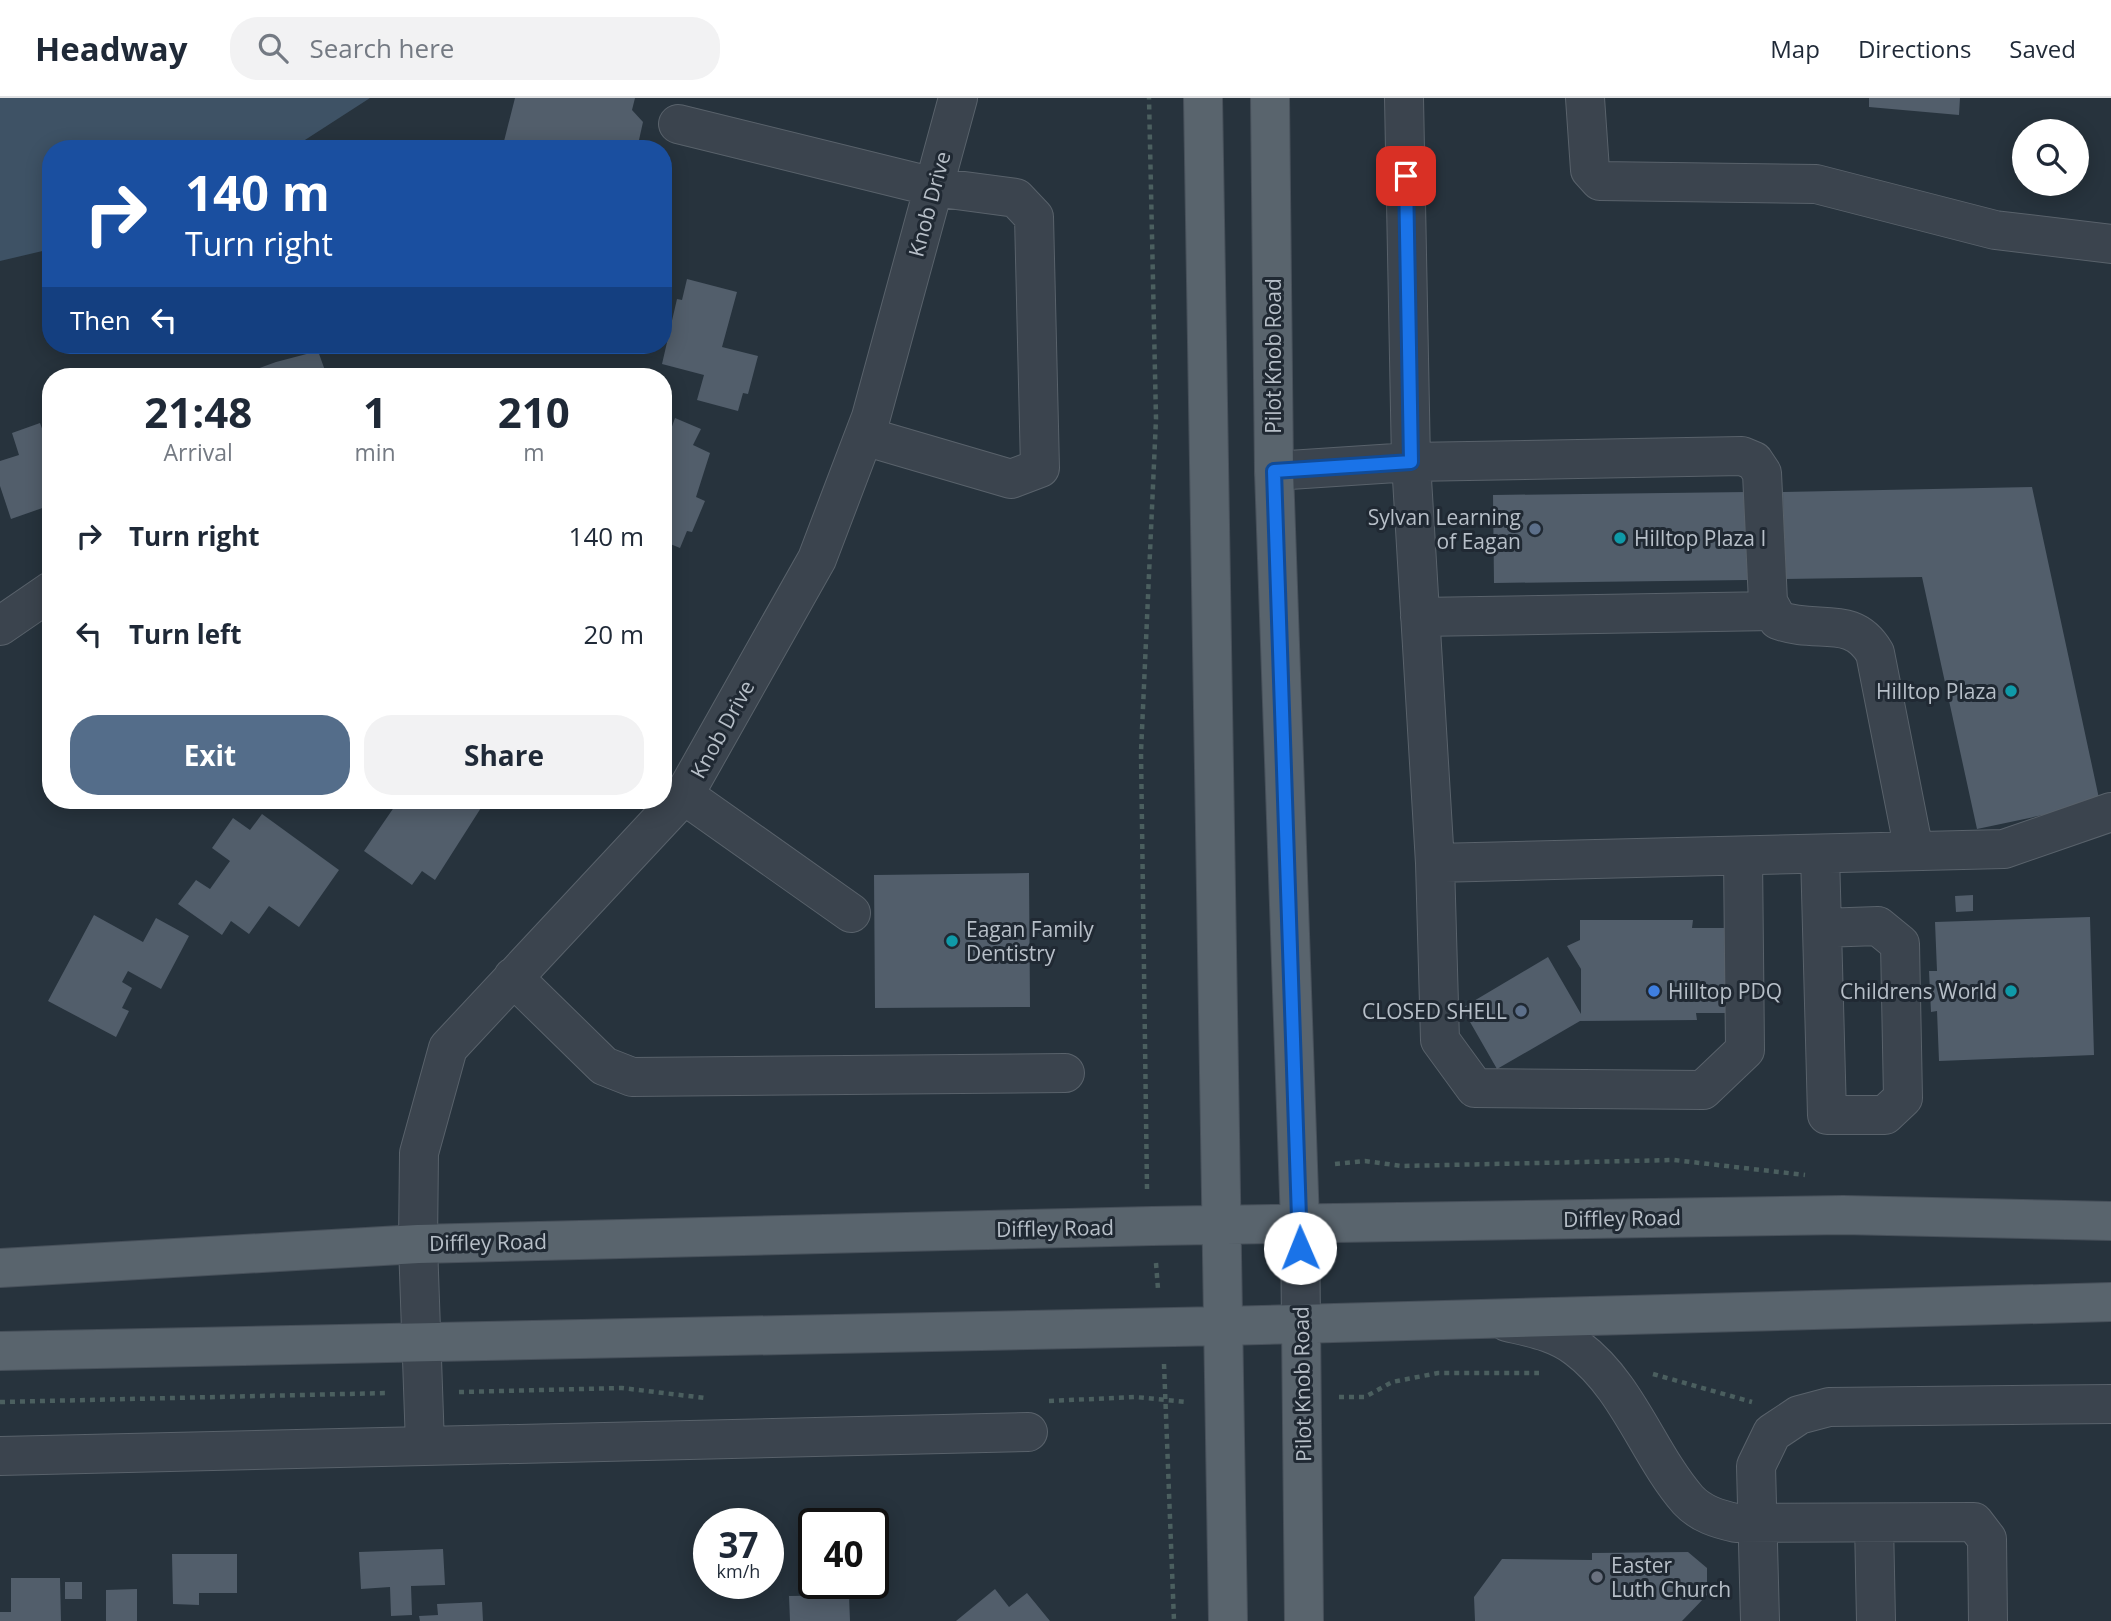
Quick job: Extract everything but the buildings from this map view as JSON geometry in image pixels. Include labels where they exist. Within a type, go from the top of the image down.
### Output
[{"type":"main road","points":[[1203,98],[1228,1621]]},
{"type":"main road","name":"Pilot Knob Road","points":[[1270,98],[1274,471],[1300,1223]]},
{"type":"main road","name":"Diffley Road","points":[[0,1268],[418,1244],[1220,1224],[1843,1215],[2111,1221]]},
{"type":"main road","points":[[0,1351],[1222,1326],[2111,1302]]},
{"type":"main road","name":"Pilot Knob Road","points":[[1301,1324],[1304,1621]]},
{"type":"street","name":"Knob Drive","points":[[672,808],[684,795],[817,559],[864,436],[958,98]]},
{"type":"street","points":[[1405,98],[1411,462],[1435,863],[1440,1040],[1475,1088],[1703,1090],[1745,1050],[1743,856]]},
{"type":"street","points":[[1586,98],[1590,170],[1600,181],[1816,184],[1995,230],[2111,244]]},
{"type":"street","points":[[678,124],[934,187],[1016,198],[1034,217],[1040,468],[1012,479],[864,436]]},
{"type":"street","points":[[1274,471],[1411,462],[1742,456],[1754,461],[1762,473],[1768,602],[1778,621],[1796,627],[1851,629],[1866,636],[1875,653],[1914,851]]},
{"type":"street","points":[[0,626],[42,597]]},
{"type":"street","points":[[1420,617],[1773,611]]},
{"type":"street","points":[[684,795],[851,913]]},
{"type":"street","name":"Knob Drive","points":[[425,1445],[418,1244],[419,1153],[448,1048],[671,809]]},
{"type":"street","points":[[1435,863],[2004,849],[2111,812]]},
{"type":"street","points":[[1820,854],[1827,1115],[1885,1115],[1903,1098],[1900,944],[1878,926],[1822,928]]},
{"type":"street","points":[[513,977],[604,1066],[632,1077],[1065,1073]]},
{"type":"street","name":"Pilot Knob Road","points":[[1300,1223],[1301,1324]]},
{"type":"street","points":[[1491,1319],[1547,1331],[1577,1348],[1603,1372],[1689,1501],[1712,1518],[1736,1523],[1974,1522],[1987,1539],[1988,1621]]},
{"type":"street","points":[[1760,1621],[1756,1466],[1772,1433],[1799,1415],[1829,1407],[2111,1404]]},
{"type":"street","points":[[0,1455],[425,1445],[647,1443],[1028,1432]]},
{"type":"street","points":[[1874,1523],[1876,1621]]},
{"type":"path","points":[[1149,98],[1156,419],[1141,778],[1145,1164],[1162,1327],[1170,1460],[1174,1621]]},
{"type":"water","points":[[0,98],[370,98],[305,140],[42,140],[42,251],[0,261]]},
{"type":"place","name":"Sylvan Learning of Eagan","points":[[1535,529]]},
{"type":"place","name":"Hilltop Plaza I","points":[[1620,538]]},
{"type":"place","name":"Hilltop Plaza","points":[[2011,691]]},
{"type":"place","name":"Eagan Family Dentistry","points":[[952,941]]},
{"type":"place","name":"Hilltop PDQ","points":[[1654,991]]},
{"type":"place","name":"Childrens World","points":[[2011,991]]},
{"type":"place","name":"CLOSED SHELL","points":[[1521,1011]]},
{"type":"place","name":"Easter Luth Church","points":[[1597,1577]]},
{"type":"route","points":[[1300,1248],[1274,471],[1411,462],[1406,176]]}]
